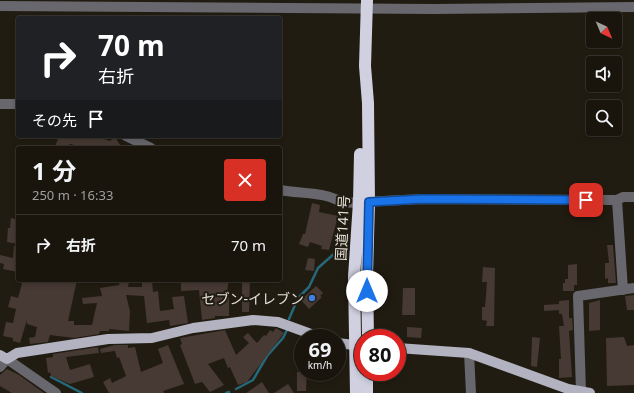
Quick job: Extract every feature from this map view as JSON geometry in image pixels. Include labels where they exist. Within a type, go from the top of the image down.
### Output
[{"type":"highway","name":"国道141号","points":[[367,4],[365,66],[368,103],[364,202],[368,329]]},
{"type":"highway","name":"国道141号","points":[[359,329],[354,277],[364,202]]},
{"type":"highway","name":"国道141号","points":[[356,393],[357,381]]},
{"type":"highway","points":[[367,381],[367,393]]},
{"type":"main road","points":[[4,357],[17,353],[108,338],[152,338],[193,328],[253,320],[278,322],[297,329]]},
{"type":"main road","points":[[406,349],[468,354],[568,389],[586,392]]},
{"type":"street","points":[[0,6],[149,3],[434,4],[634,7]]},
{"type":"street","points":[[0,104],[16,104]]},
{"type":"street","points":[[130,138],[147,146]]},
{"type":"street","points":[[282,190],[296,193],[311,192],[337,199],[343,203],[422,199],[617,200],[623,197],[634,197]]},
{"type":"street","points":[[617,200],[623,290]]},
{"type":"street","points":[[586,392],[578,296],[634,288]]},
{"type":"street","points":[[468,354],[471,393]]},
{"type":"street","points":[[0,367],[4,357],[56,393]]},
{"type":"building","points":[[58,138],[101,138],[110,141],[116,138],[120,145],[78,146],[71,144],[57,146],[56,144]]},
{"type":"building","points":[[312,203],[320,205],[319,212],[338,216],[329,250],[321,249],[322,246],[310,242],[308,247],[299,244],[303,234],[305,234]]},
{"type":"building","points":[[11,218],[16,219],[16,244],[7,242],[8,228],[10,228]]},
{"type":"building","points":[[607,245],[613,245],[616,283],[608,283],[608,278],[605,279],[605,263],[609,263]]},
{"type":"building","points":[[14,246],[16,246],[16,272],[3,269],[4,264],[0,263],[0,255],[13,258]]},
{"type":"building","points":[[308,258],[315,259],[314,271],[305,270]]},
{"type":"building","points":[[577,264],[577,285],[574,285],[574,291],[563,291],[563,283],[565,283],[565,279],[568,279],[568,265]]},
{"type":"building","points":[[483,267],[495,268],[494,326],[486,326],[487,321],[482,320],[482,307],[485,307],[487,282],[482,282]]},
{"type":"building","points":[[22,282],[77,282],[68,321],[74,321],[74,325],[92,325],[97,303],[83,304],[82,298],[102,296],[100,288],[119,285],[120,282],[129,282],[128,287],[142,287],[142,282],[152,282],[153,292],[158,291],[160,311],[174,309],[172,297],[184,296],[188,323],[170,326],[169,320],[147,323],[144,296],[126,295],[130,311],[129,331],[109,329],[109,331],[100,331],[99,334],[74,338],[50,335],[48,342],[30,344],[29,338],[35,337],[37,327],[27,324],[27,320],[20,343],[13,341],[13,338],[3,336],[6,322],[13,323],[16,309],[8,307],[11,296],[18,298]]},
{"type":"building","points":[[181,282],[229,282],[226,297],[229,297],[229,316],[215,316],[215,318],[202,320],[199,290],[181,291]]},
{"type":"building","points":[[242,282],[250,282],[249,312],[242,312]]},
{"type":"building","points":[[316,286],[323,293],[320,296],[322,297],[309,309],[301,300]]},
{"type":"building","points":[[403,288],[415,288],[415,315],[402,315]]},
{"type":"building","points":[[634,295],[634,310],[627,310],[625,296]]},
{"type":"building","points":[[569,300],[569,318],[572,318],[573,330],[569,331],[572,377],[559,378],[559,359],[561,359],[559,326],[564,326],[562,314],[559,314],[559,310],[544,311],[544,305],[559,304],[559,301]]},
{"type":"building","points":[[600,300],[600,330],[589,331],[589,303]]},
{"type":"building","points":[[407,327],[422,328],[421,338],[407,337]]},
{"type":"building","points":[[276,328],[284,333],[247,382],[238,385],[224,358],[208,364],[224,385],[210,392],[202,382],[195,384],[180,345],[182,344],[180,338],[225,330],[236,355],[249,343],[243,337],[248,333],[257,343],[264,335],[266,336],[270,330],[273,332]]},
{"type":"building","points":[[532,337],[540,338],[537,367],[531,366]]},
{"type":"building","points":[[624,337],[627,346],[634,345],[634,385],[607,386],[606,338]]},
{"type":"building","points":[[115,345],[128,345],[128,348],[135,347],[141,372],[163,363],[158,349],[168,345],[184,384],[163,391],[164,393],[109,393],[103,382],[110,378],[112,383],[126,376],[119,357],[117,358],[115,351],[101,353],[100,349]]},
{"type":"building","points":[[98,347],[99,353],[66,357],[70,370],[90,364],[94,377],[70,384],[51,376],[50,372],[48,373],[46,358],[53,357],[53,354]]},
{"type":"building","points":[[7,369],[19,375],[44,393],[12,393],[0,386],[0,375]]},
{"type":"building","points":[[297,381],[307,381],[306,391],[297,391]]},
{"type":"building","points":[[262,382],[269,393],[246,393]]},
{"type":"building","points":[[288,384],[294,393],[274,393]]},
{"type":"waterway","points":[[289,319],[298,298],[309,287],[318,268],[344,245]]},
{"type":"waterway","points":[[236,389],[253,380],[267,356],[283,338],[287,330]]},
{"type":"waterway","points":[[51,377],[82,393]]},
{"type":"place","name":"セブン-イレブン","points":[[312,298]]},
{"type":"route","points":[[367,291],[369,202],[422,199],[586,200]]}]
